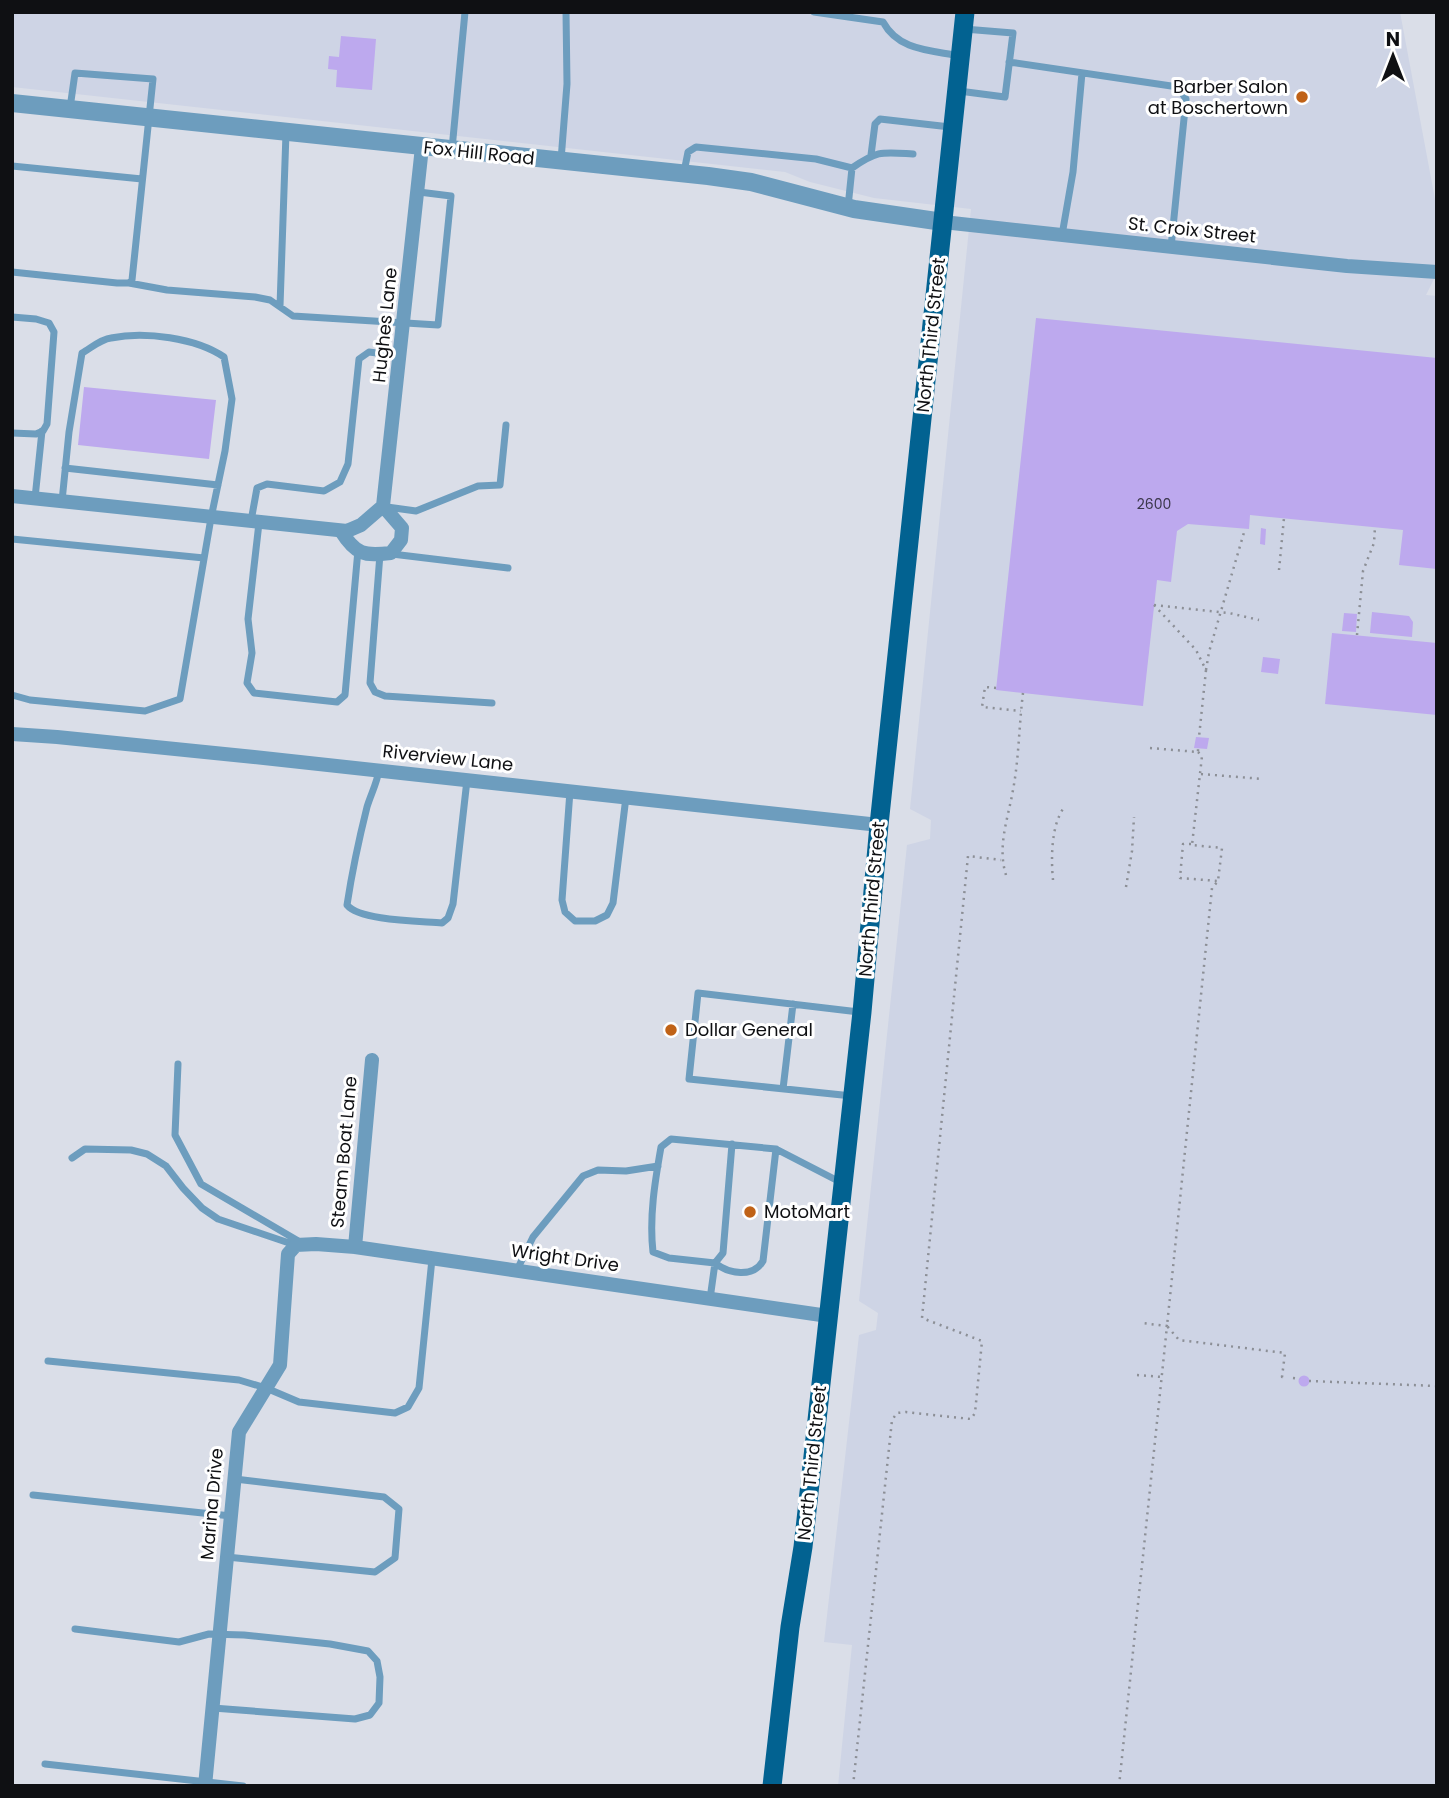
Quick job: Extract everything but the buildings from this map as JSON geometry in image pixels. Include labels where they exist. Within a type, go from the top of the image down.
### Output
[{"type":"main road","name":"North Third Street","points":[[772,1786],[790,1627],[803,1547],[862,1012],[879,825],[965,20]]},
{"type":"street","name":"Fox Hill Road","points":[[12,103],[684,173],[751,183],[848,208],[943,222]]},
{"type":"street","name":"Hughes Lane","points":[[383,506],[422,147]]},
{"type":"street","name":"St. Croix Street","points":[[943,222],[1347,266],[1437,272]]},
{"type":"street","points":[[12,496],[341,531],[361,525],[383,506],[402,528],[401,540],[391,553],[367,555],[349,544],[341,531]]},
{"type":"street","name":"Riverview Lane","points":[[12,734],[379,770],[879,825]]},
{"type":"street","name":"Steam Boat Lane","points":[[355,1247],[372,1060]]},
{"type":"street","name":"Wright Drive","points":[[300,1245],[355,1247],[828,1316]]},
{"type":"street","name":"Marina Drive","points":[[205,1783],[239,1432],[280,1365],[288,1254],[300,1245]]},
{"type":"lane","points":[[452,150],[465,12]]},
{"type":"lane","points":[[561,161],[568,85],[566,12]]},
{"type":"lane","points":[[814,12],[883,22],[888,32],[905,46],[961,56]]},
{"type":"lane","points":[[957,91],[1005,97],[1013,33],[965,20]]},
{"type":"lane","points":[[1009,62],[1178,87],[1186,99],[1171,247]]},
{"type":"lane","points":[[1062,235],[1073,172],[1082,73]]},
{"type":"lane","points":[[70,110],[75,74],[153,79],[132,281],[129,283]]},
{"type":"lane","points":[[871,155],[876,124],[880,119],[953,128]]},
{"type":"lane","points":[[280,306],[286,132]]},
{"type":"lane","points":[[684,173],[688,152],[696,146],[837,163],[852,168]]},
{"type":"lane","points":[[848,208],[852,168],[871,155],[887,152],[913,154]]},
{"type":"lane","points":[[12,166],[142,179]]},
{"type":"lane","points":[[12,272],[255,297],[270,300],[293,316],[438,325],[451,196],[419,192]]},
{"type":"lane","points":[[12,317],[49,323],[54,332],[47,424],[36,434],[12,433]]},
{"type":"lane","points":[[12,695],[30,700],[145,710],[180,699],[232,399],[224,357],[210,347],[158,336],[109,338],[82,353],[62,501]]},
{"type":"lane","points":[[358,550],[345,695],[337,702],[254,693],[247,682],[252,653],[248,619],[257,488],[267,484],[324,491],[341,482],[348,464],[359,359],[369,352],[401,356]]},
{"type":"lane","points":[[383,506],[415,511],[478,486],[500,485],[506,425]]},
{"type":"lane","points":[[35,498],[42,431]]},
{"type":"lane","points":[[65,468],[218,485]]},
{"type":"lane","points":[[12,539],[204,558]]},
{"type":"lane","points":[[492,703],[385,696],[375,692],[370,683],[380,554],[508,568]]},
{"type":"lane","points":[[379,770],[377,785],[368,802],[352,868],[347,905],[352,912],[403,919],[442,923],[448,918],[453,904],[467,780]]},
{"type":"lane","points":[[570,791],[562,900],[565,912],[575,920],[595,921],[607,915],[613,903],[626,797]]},
{"type":"lane","points":[[852,1096],[689,1079],[698,993],[862,1012]]},
{"type":"lane","points":[[783,1089],[793,1004]]},
{"type":"lane","points":[[178,1064],[175,1135],[201,1184],[300,1245]]},
{"type":"lane","points":[[776,1149],[763,1261],[759,1268],[751,1272],[725,1271],[715,1263],[669,1258],[653,1252],[651,1235],[661,1147],[671,1139],[776,1149],[842,1183]]},
{"type":"lane","points":[[710,1299],[715,1263],[723,1253],[732,1144]]},
{"type":"lane","points":[[72,1158],[85,1149],[131,1150],[147,1154],[166,1166],[189,1195],[218,1219],[300,1245]]},
{"type":"lane","points":[[516,1271],[533,1237],[583,1175],[598,1170],[626,1171],[658,1166]]},
{"type":"lane","points":[[48,1361],[239,1380],[299,1402],[395,1413],[408,1407],[419,1388],[432,1259]]},
{"type":"lane","points":[[227,1557],[375,1572],[395,1558],[399,1509],[384,1497],[234,1479]]},
{"type":"lane","points":[[33,1495],[231,1516]]},
{"type":"lane","points":[[75,1629],[179,1642],[219,1633],[330,1644],[368,1651],[377,1661],[380,1677],[379,1703],[370,1715],[355,1719],[327,1719],[212,1708]]},
{"type":"lane","points":[[45,1764],[243,1786]]},
{"type":"path","points":[[1279,570],[1284,519]]},
{"type":"path","points":[[1357,635],[1363,571],[1374,543],[1376,527]]},
{"type":"path","points":[[1199,737],[1206,670],[1245,529]]},
{"type":"path","points":[[1206,670],[1196,650],[1154,605],[1222,612],[1259,620]]},
{"type":"path","points":[[996,688],[985,687],[982,707],[1021,711]]},
{"type":"path","points":[[1006,875],[1001,860],[1007,812],[1013,791],[1023,693]]},
{"type":"path","points":[[1150,748],[1198,750],[1202,757],[1192,845]]},
{"type":"path","points":[[1200,774],[1264,779]]},
{"type":"path","points":[[1053,880],[1057,818],[1063,809]]},
{"type":"path","points":[[1126,887],[1134,817]]},
{"type":"path","points":[[1119,1786],[1212,888],[1218,881],[1222,848],[1183,844],[1180,878],[1218,881]]},
{"type":"path","points":[[853,1786],[892,1420],[897,1413],[906,1412],[971,1419],[975,1413],[982,1341],[922,1318],[968,856],[1001,860]]},
{"type":"path","points":[[1142,1323],[1167,1326],[1179,1340],[1285,1353],[1282,1377],[1287,1377]]},
{"type":"path","points":[[1137,1375],[1162,1377]]},
{"type":"path","points":[[1293,1378],[1300,1379]]},
{"type":"path","points":[[1309,1381],[1437,1386]]},
{"type":"shaded area","points":[[12,12],[1400,12],[1437,210],[1437,273],[1426,295],[1437,296],[1437,1786],[838,1786],[852,1645],[824,1642],[859,1335],[876,1330],[878,1313],[859,1301],[907,845],[930,839],[931,820],[910,809],[971,209],[874,198],[810,182],[785,172],[12,87]]},
{"type":"place","name":"Barber Salon at Boschertown","points":[[1302,97]]},
{"type":"place","name":"Dollar General","points":[[671,1030]]},
{"type":"place","name":"MotoMart","points":[[750,1212]]}]
